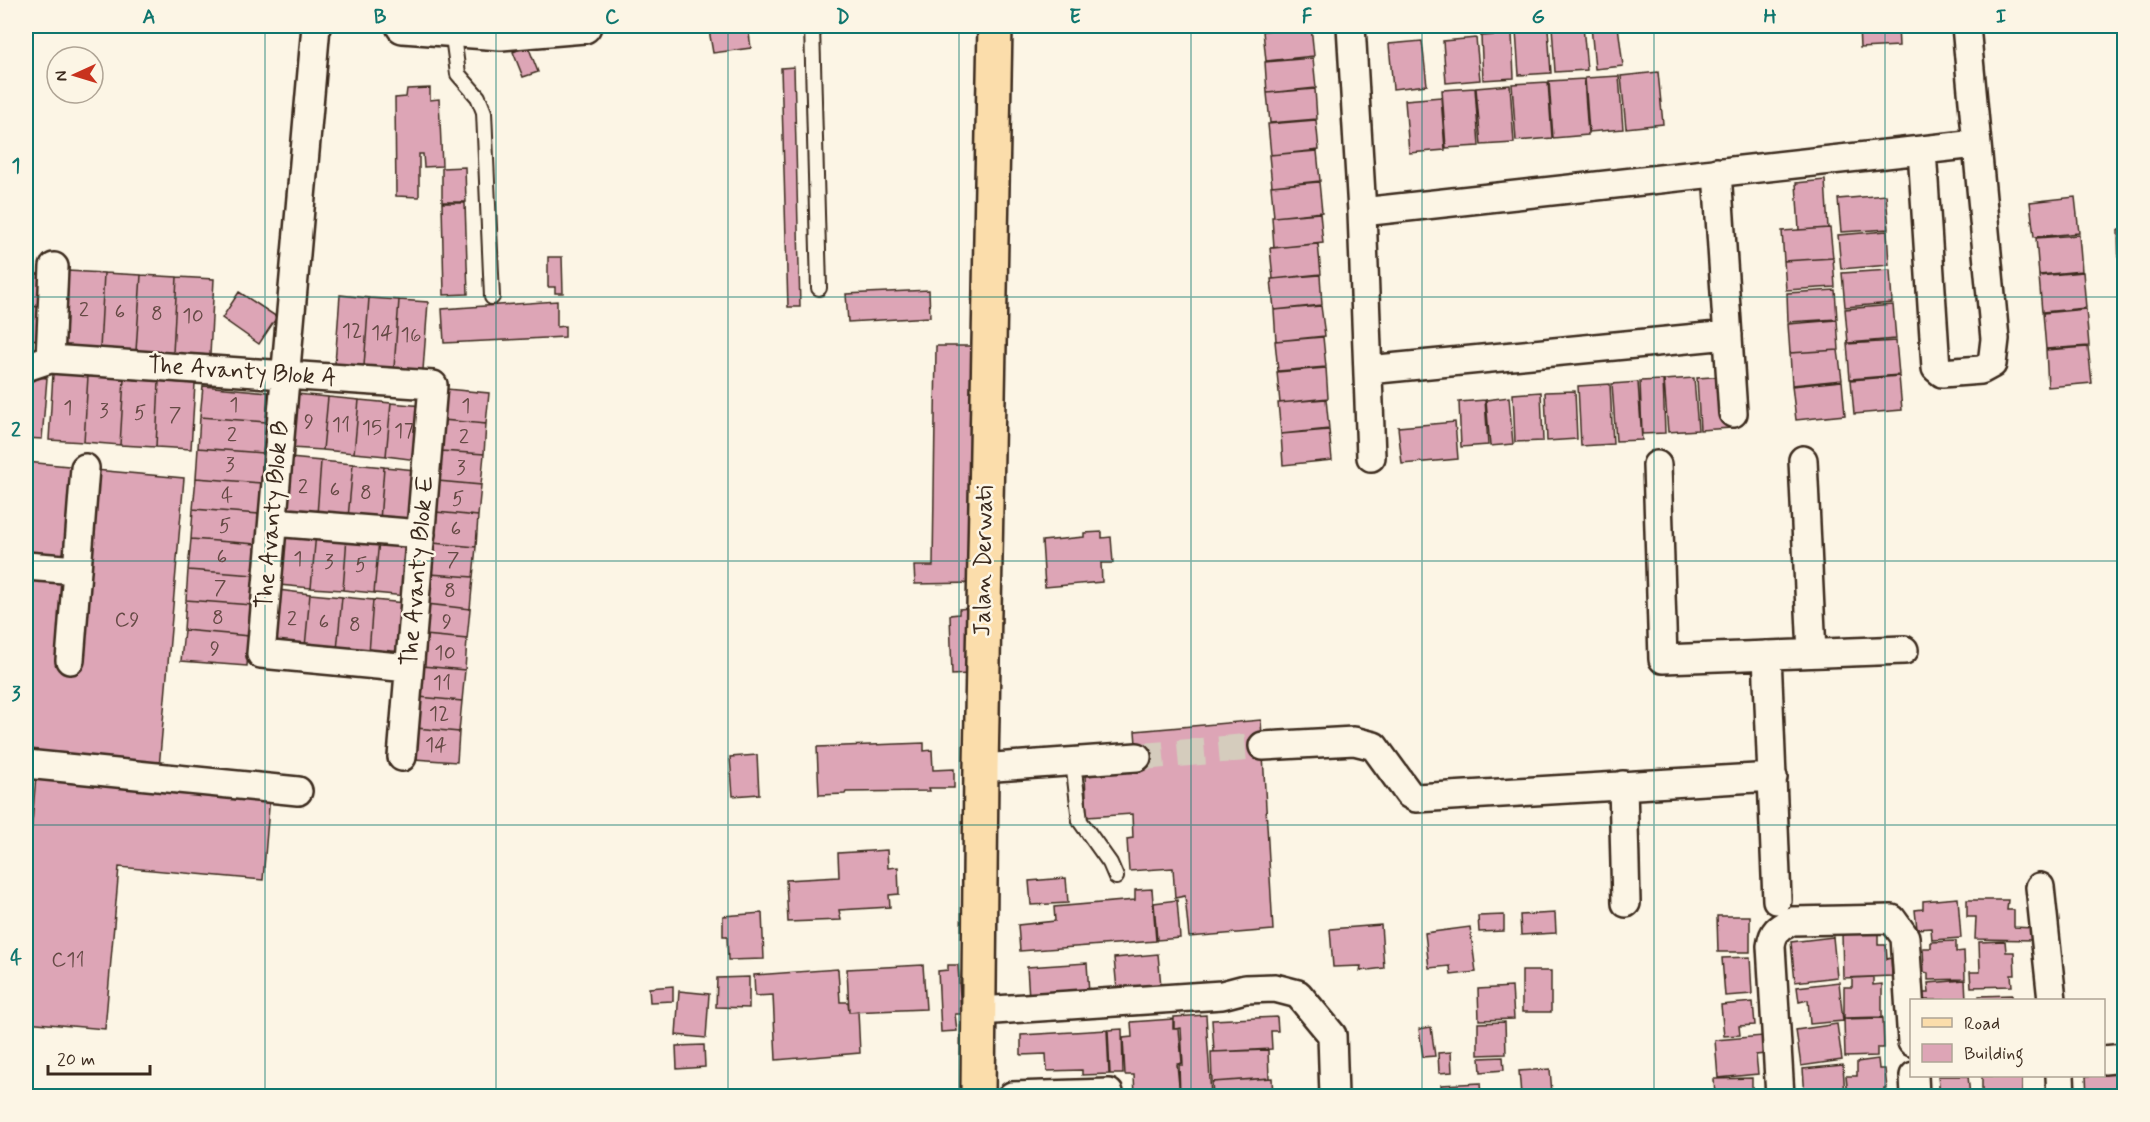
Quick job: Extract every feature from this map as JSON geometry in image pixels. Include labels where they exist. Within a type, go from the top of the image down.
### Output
[{"type":"main road","name":"Jalan Derwati","points":[[978,1096],[981,768],[995,32]]},
{"type":"street","name":"The Avanty Blok B","points":[[316,26],[261,654],[409,668]]},
{"type":"street","points":[[403,26],[452,29],[584,26]]},
{"type":"street","points":[[1351,26],[1362,212],[1371,458]]},
{"type":"street","points":[[1922,150],[1936,368],[1942,373],[1981,370],[1992,364],[1995,339],[1966,26]]},
{"type":"street","points":[[1362,212],[1976,144]]},
{"type":"street","points":[[1717,172],[1733,413]]},
{"type":"street","points":[[38,363],[54,267]]},
{"type":"street","points":[[1368,370],[1728,335]]},
{"type":"street","name":"The Avanty Blok A","points":[[38,363],[433,385]]},
{"type":"street","name":"The Avanty Blok E","points":[[402,757],[433,385]]},
{"type":"street","points":[[1803,460],[1812,653]]},
{"type":"street","points":[[1657,465],[1662,659],[1904,650]]},
{"type":"street","points":[[70,660],[85,468]]},
{"type":"street","points":[[273,522],[421,534]]},
{"type":"street","points":[[26,566],[77,570]]},
{"type":"street","points":[[1767,655],[1777,900]]},
{"type":"street","points":[[1263,746],[1354,741],[1374,746],[1409,794],[1416,798],[1773,777]]},
{"type":"street","points":[[981,768],[1137,757]]},
{"type":"street","points":[[26,764],[298,791]]},
{"type":"street","points":[[1623,785],[1626,903]]},
{"type":"street","points":[[2040,887],[2052,999]]},
{"type":"street","points":[[1780,1096],[1772,946],[1772,935],[1778,928],[1792,921],[1892,919],[1905,937],[1910,1024]]},
{"type":"street","points":[[980,1011],[1222,995],[1245,989],[1275,988],[1298,994],[1332,1035],[1334,1096]]},
{"type":"street","points":[[2105,1060],[2124,1058]]},
{"type":"street","points":[[1914,1077],[1915,1096]]},
{"type":"street","points":[[2060,1077],[2061,1096]]},
{"type":"street","points":[[1012,1096],[1109,1093]]},
{"type":"lane","points":[[812,26],[819,288]]},
{"type":"lane","points":[[452,29],[458,74],[478,97],[484,112],[492,297]]},
{"type":"lane","points":[[1073,762],[1080,820],[1110,863],[1116,878]]},
{"type":"building","points":[[748,26],[751,48],[713,53],[709,30]]},
{"type":"building","points":[[1263,26],[1306,26],[1264,29]]},
{"type":"building","points":[[1311,26],[1314,56],[1266,61],[1263,31]]},
{"type":"building","points":[[1552,26],[1583,26],[1587,70],[1555,72]]},
{"type":"building","points":[[1591,26],[1618,26],[1623,66],[1595,69]]},
{"type":"building","points":[[1859,26],[1898,26],[1899,46],[1860,48]]},
{"type":"building","points":[[1548,29],[1551,73],[1519,75],[1516,31]]},
{"type":"building","points":[[1512,34],[1514,78],[1483,80],[1481,36]]},
{"type":"building","points":[[1476,38],[1480,80],[1446,83],[1443,41]]},
{"type":"building","points":[[1422,41],[1427,85],[1393,89],[1389,44]]},
{"type":"building","points":[[528,46],[538,72],[523,77],[513,52]]},
{"type":"building","points":[[1313,58],[1316,88],[1267,93],[1265,62]]},
{"type":"building","points":[[794,67],[800,307],[788,307],[781,68]]},
{"type":"building","points":[[1658,72],[1663,124],[1626,128],[1621,76]]},
{"type":"building","points":[[1619,76],[1623,129],[1589,132],[1585,78]]},
{"type":"building","points":[[1584,79],[1588,135],[1553,138],[1549,81]]},
{"type":"building","points":[[1548,82],[1552,138],[1516,141],[1512,84]]},
{"type":"building","points":[[1510,85],[1514,143],[1481,145],[1476,88]]},
{"type":"building","points":[[430,88],[430,100],[439,99],[442,166],[424,167],[423,154],[419,154],[419,197],[396,196],[395,98],[406,97],[407,89]]},
{"type":"building","points":[[1475,88],[1479,146],[1446,148],[1442,90]]},
{"type":"building","points":[[1315,89],[1317,119],[1270,123],[1267,93]]},
{"type":"building","points":[[1441,97],[1445,150],[1409,153],[1405,100]]},
{"type":"building","points":[[1316,120],[1319,150],[1271,155],[1268,124]]},
{"type":"building","points":[[1317,151],[1320,181],[1272,186],[1269,155]]},
{"type":"building","points":[[465,167],[466,202],[442,202],[442,168]]},
{"type":"building","points":[[1825,180],[1828,228],[1799,230],[1796,183]]},
{"type":"building","points":[[1319,182],[1322,212],[1274,217],[1271,186]]},
{"type":"building","points":[[1886,195],[1889,229],[1841,232],[1838,199]]},
{"type":"building","points":[[2075,197],[2079,233],[2034,237],[2030,202]]},
{"type":"building","points":[[442,203],[465,203],[468,294],[444,295]]},
{"type":"building","points":[[1320,213],[1323,243],[1274,248],[1272,217]]},
{"type":"building","points":[[1830,228],[1833,258],[1784,261],[1782,231]]},
{"type":"building","points":[[2118,230],[2124,230],[2124,269],[2119,269]]},
{"type":"building","points":[[1887,231],[1889,265],[1841,269],[1838,235]]},
{"type":"building","points":[[2079,235],[2082,271],[2039,275],[2036,238]]},
{"type":"building","points":[[1318,244],[1321,274],[1273,279],[1270,248]]},
{"type":"building","points":[[548,257],[562,257],[563,293],[555,293],[555,287],[548,287]]},
{"type":"building","points":[[1833,258],[1835,287],[1786,290],[1784,261]]},
{"type":"building","points":[[1890,270],[1892,303],[1845,307],[1842,273]]},
{"type":"building","points":[[67,271],[104,273],[100,349],[63,348]]},
{"type":"building","points":[[2083,272],[2086,308],[2042,312],[2039,276]]},
{"type":"building","points":[[2121,272],[2124,272],[2124,308],[2122,308]]},
{"type":"building","points":[[104,273],[141,275],[136,351],[100,349]]},
{"type":"building","points":[[26,274],[43,274],[42,307],[26,306]]},
{"type":"building","points":[[141,275],[177,277],[173,353],[136,351]]},
{"type":"building","points":[[1320,275],[1322,305],[1274,310],[1271,279]]},
{"type":"building","points":[[177,277],[214,279],[210,355],[173,353]]},
{"type":"building","points":[[929,290],[930,317],[848,322],[846,294]]},
{"type":"building","points":[[1835,290],[1837,319],[1788,322],[1787,293]]},
{"type":"building","points":[[239,292],[277,317],[259,344],[222,318]]},
{"type":"building","points":[[340,295],[369,298],[364,366],[335,364]]},
{"type":"building","points":[[369,298],[399,300],[394,368],[364,366]]},
{"type":"building","points":[[399,300],[428,302],[423,370],[394,368]]},
{"type":"building","points":[[557,301],[557,327],[565,326],[565,337],[444,343],[442,309]]},
{"type":"building","points":[[1893,305],[1896,339],[1848,343],[1845,309]]},
{"type":"building","points":[[26,306],[42,307],[40,340],[26,339]]},
{"type":"building","points":[[1321,306],[1325,336],[1276,341],[1274,310]]},
{"type":"building","points":[[2086,309],[2089,346],[2046,349],[2043,313]]},
{"type":"building","points":[[1837,320],[1839,350],[1790,353],[1788,324]]},
{"type":"building","points":[[1323,337],[1326,367],[1278,371],[1275,341]]},
{"type":"building","points":[[1896,341],[1899,375],[1850,379],[1847,344]]},
{"type":"building","points":[[936,346],[981,346],[977,583],[915,584],[914,566],[933,566]]},
{"type":"building","points":[[2088,347],[2092,383],[2048,387],[2046,350]]},
{"type":"building","points":[[1838,350],[1842,380],[1792,385],[1790,353]]},
{"type":"building","points":[[1326,368],[1328,398],[1280,403],[1277,372]]},
{"type":"building","points":[[53,374],[88,376],[84,442],[49,440]]},
{"type":"building","points":[[26,376],[47,378],[42,439],[26,438]]},
{"type":"building","points":[[88,376],[124,379],[120,445],[84,442]]},
{"type":"building","points":[[1727,376],[1731,428],[1700,430],[1697,378]]},
{"type":"building","points":[[1899,376],[1902,410],[1854,414],[1851,380]]},
{"type":"building","points":[[1694,378],[1698,430],[1668,432],[1664,380]]},
{"type":"building","points":[[124,379],[159,381],[156,447],[120,445]]},
{"type":"building","points":[[1663,380],[1665,433],[1642,434],[1640,381]]},
{"type":"building","points":[[159,381],[195,384],[191,449],[156,447]]},
{"type":"building","points":[[1842,381],[1845,415],[1796,420],[1792,386]]},
{"type":"building","points":[[1638,382],[1642,440],[1616,441],[1612,384]]},
{"type":"building","points":[[1610,384],[1613,444],[1581,446],[1578,386]]},
{"type":"building","points":[[203,386],[268,392],[266,422],[200,417]]},
{"type":"building","points":[[446,389],[489,393],[486,424],[443,420]]},
{"type":"building","points":[[1575,391],[1577,439],[1547,441],[1545,392]]},
{"type":"building","points":[[1541,392],[1543,441],[1515,442],[1513,394]]},
{"type":"building","points":[[296,394],[328,397],[323,450],[291,448]]},
{"type":"building","points":[[328,397],[359,400],[354,453],[323,450]]},
{"type":"building","points":[[1509,397],[1513,444],[1490,446],[1486,400]]},
{"type":"building","points":[[1326,399],[1329,429],[1281,434],[1278,403]]},
{"type":"building","points":[[359,400],[391,403],[386,456],[354,453]]},
{"type":"building","points":[[1485,400],[1488,445],[1461,447],[1459,402]]},
{"type":"building","points":[[391,403],[423,406],[417,460],[386,456]]},
{"type":"building","points":[[200,417],[266,422],[263,453],[198,448]]},
{"type":"building","points":[[443,420],[486,424],[484,454],[441,451]]},
{"type":"building","points":[[1455,422],[1458,459],[1402,464],[1398,427]]},
{"type":"building","points":[[1329,430],[1332,460],[1283,465],[1281,434]]},
{"type":"building","points":[[198,448],[263,453],[261,483],[196,478]]},
{"type":"building","points":[[441,451],[484,454],[481,485],[438,481]]},
{"type":"building","points":[[290,458],[321,461],[317,515],[285,512]]},
{"type":"building","points":[[321,461],[353,464],[348,518],[317,515]]},
{"type":"building","points":[[26,462],[79,467],[71,564],[26,560]]},
{"type":"building","points":[[353,464],[384,467],[380,521],[348,518]]},
{"type":"building","points":[[384,467],[416,470],[412,524],[380,521]]},
{"type":"building","points":[[95,470],[184,478],[159,768],[26,756],[26,571],[73,575]]},
{"type":"building","points":[[196,478],[261,483],[259,514],[193,509]]},
{"type":"building","points":[[438,481],[481,485],[478,516],[436,512]]},
{"type":"building","points":[[193,509],[259,514],[256,544],[191,539]]},
{"type":"building","points":[[436,512],[478,516],[476,547],[433,543]]},
{"type":"building","points":[[284,531],[316,533],[311,588],[279,585]]},
{"type":"building","points":[[1102,532],[1102,538],[1111,537],[1113,563],[1101,563],[1102,582],[1045,587],[1042,541],[1084,537],[1084,533]]},
{"type":"building","points":[[316,533],[347,537],[343,590],[311,588]]},
{"type":"building","points":[[347,537],[379,540],[374,593],[343,590]]},
{"type":"building","points":[[191,539],[256,544],[254,575],[188,570]]},
{"type":"building","points":[[379,540],[411,543],[406,596],[374,593]]},
{"type":"building","points":[[433,543],[476,547],[473,577],[430,574]]},
{"type":"building","points":[[188,570],[254,575],[252,605],[186,600]]},
{"type":"building","points":[[430,574],[473,577],[470,609],[427,604]]},
{"type":"building","points":[[278,590],[310,594],[305,647],[273,644]]},
{"type":"building","points":[[310,594],[342,597],[337,650],[305,647]]},
{"type":"building","points":[[342,597],[373,600],[369,653],[337,650]]},
{"type":"building","points":[[186,600],[252,605],[249,636],[184,630]]},
{"type":"building","points":[[373,600],[405,603],[400,656],[369,653]]},
{"type":"building","points":[[427,604],[470,609],[467,639],[425,635]]},
{"type":"building","points":[[969,608],[968,674],[952,675],[950,615],[959,614],[959,609]]},
{"type":"building","points":[[184,630],[249,636],[247,666],[181,661]]},
{"type":"building","points":[[425,635],[467,639],[465,670],[422,666]]},
{"type":"building","points":[[422,666],[465,670],[462,701],[419,697]]},
{"type":"building","points":[[419,697],[462,701],[459,732],[416,728]]},
{"type":"building","points":[[1261,720],[1273,930],[1189,937],[1185,896],[1175,898],[1173,868],[1129,871],[1127,839],[1133,838],[1132,814],[1087,817],[1085,776],[1138,771],[1135,731]]},
{"type":"building","points":[[416,728],[459,732],[457,762],[414,759]]},
{"type":"building","points":[[924,743],[924,751],[932,750],[933,770],[954,769],[954,788],[819,795],[817,747]]},
{"type":"building","points":[[757,755],[759,794],[733,796],[730,757]]},
{"type":"building","points":[[36,775],[270,795],[263,880],[119,867],[105,1029],[26,1022],[26,897]]},
{"type":"building","points":[[887,850],[888,868],[898,867],[899,894],[889,895],[890,907],[839,910],[841,920],[788,922],[786,880],[839,877],[838,853]]},
{"type":"building","points":[[1066,878],[1068,903],[1031,905],[1029,881]]},
{"type":"building","points":[[1152,889],[1156,941],[1020,951],[1018,925],[1055,921],[1054,907],[1135,900],[1135,890]]},
{"type":"building","points":[[1958,898],[1961,938],[1932,940],[1931,928],[1917,929],[1915,910],[1923,909],[1923,901]]},
{"type":"building","points":[[1177,900],[1180,938],[1157,940],[1154,903]]},
{"type":"building","points":[[1967,900],[2008,900],[2007,910],[2014,910],[2014,927],[2033,928],[2033,940],[1975,939],[1976,917],[1967,917]]},
{"type":"building","points":[[762,913],[764,959],[728,960],[727,936],[723,936],[723,916]]},
{"type":"building","points":[[1555,913],[1556,933],[1521,935],[1520,915]]},
{"type":"building","points":[[1504,915],[1504,931],[1479,932],[1478,916]]},
{"type":"building","points":[[1717,916],[1750,916],[1750,952],[1718,952]]},
{"type":"building","points":[[1381,925],[1384,968],[1360,971],[1361,966],[1333,967],[1330,929]]},
{"type":"building","points":[[1470,927],[1476,972],[1451,975],[1450,966],[1429,968],[1425,933]]},
{"type":"building","points":[[1878,931],[1878,945],[1886,945],[1887,959],[1891,958],[1892,976],[1843,978],[1842,932]]},
{"type":"building","points":[[1833,937],[1837,977],[1795,982],[1791,942]]},
{"type":"building","points":[[1956,941],[1956,952],[1964,951],[1965,979],[1928,980],[1928,973],[1924,972],[1923,948],[1931,948],[1931,942]]},
{"type":"building","points":[[2005,941],[2006,952],[2014,952],[2015,975],[2011,975],[2012,986],[1971,987],[1970,972],[1980,972],[1979,942]]},
{"type":"building","points":[[1158,954],[1161,986],[1117,990],[1114,958]]},
{"type":"building","points":[[1750,957],[1752,994],[1725,996],[1722,958]]},
{"type":"building","points":[[1087,963],[1089,994],[1029,998],[1027,967]]},
{"type":"building","points":[[923,965],[926,1009],[849,1012],[847,969]]},
{"type":"building","points":[[948,965],[958,965],[961,1014],[955,1014],[957,1031],[941,1032],[938,971],[948,970]]},
{"type":"building","points":[[838,969],[840,1002],[848,1002],[849,1012],[858,1011],[860,1053],[776,1060],[773,995],[755,996],[754,975]]},
{"type":"building","points":[[1522,971],[1551,971],[1551,1012],[1522,1012]]},
{"type":"building","points":[[749,977],[749,1008],[716,1007],[717,978]]},
{"type":"building","points":[[1873,977],[1873,985],[1882,984],[1882,1017],[1844,1018],[1844,987],[1852,987],[1852,978]]},
{"type":"building","points":[[1965,980],[1966,999],[1924,999],[1923,993],[1929,993],[1928,983]]},
{"type":"building","points":[[1839,982],[1843,1021],[1810,1024],[1808,1000],[1799,1002],[1797,987]]},
{"type":"building","points":[[673,986],[673,1001],[650,1002],[649,988]]},
{"type":"building","points":[[1512,987],[1514,1019],[1479,1020],[1478,989]]},
{"type":"building","points":[[679,991],[709,994],[706,1038],[676,1035]]},
{"type":"building","points":[[2012,995],[2012,999],[1979,999],[1979,996]]},
{"type":"building","points":[[1753,1002],[1755,1025],[1739,1026],[1740,1035],[1724,1036],[1721,1005]]},
{"type":"building","points":[[1206,1015],[1211,1096],[1180,1096],[1179,1065],[1183,1065],[1181,1028],[1174,1029],[1174,1017]]},
{"type":"building","points":[[1277,1017],[1278,1031],[1271,1031],[1272,1049],[1214,1052],[1212,1020]]},
{"type":"building","points":[[1883,1018],[1884,1048],[1877,1048],[1877,1056],[1845,1057],[1844,1019]]},
{"type":"building","points":[[1173,1019],[1173,1029],[1179,1029],[1182,1063],[1177,1064],[1180,1096],[1135,1096],[1134,1075],[1125,1075],[1123,1038],[1132,1037],[1131,1022]]},
{"type":"building","points":[[1505,1022],[1506,1054],[1478,1055],[1478,1023]]},
{"type":"building","points":[[1837,1024],[1842,1060],[1801,1066],[1796,1030]]},
{"type":"building","points":[[1431,1027],[1435,1056],[1423,1057],[1419,1029]]},
{"type":"building","points":[[1122,1029],[1123,1074],[1110,1074],[1108,1030]]},
{"type":"building","points":[[1107,1030],[1109,1074],[1082,1075],[1082,1070],[1047,1071],[1046,1054],[1021,1055],[1021,1035]]},
{"type":"building","points":[[1763,1036],[1765,1054],[1756,1055],[1758,1074],[1718,1078],[1715,1040]]},
{"type":"building","points":[[704,1045],[705,1067],[677,1069],[676,1046]]},
{"type":"building","points":[[1268,1050],[1269,1078],[1212,1082],[1211,1052]]},
{"type":"building","points":[[1451,1052],[1452,1072],[1439,1073],[1438,1053]]},
{"type":"building","points":[[1503,1057],[1504,1070],[1481,1072],[1480,1058]]},
{"type":"building","points":[[1878,1059],[1879,1069],[1885,1069],[1887,1089],[1884,1089],[1884,1096],[1848,1096],[1846,1076],[1857,1076],[1857,1062]]},
{"type":"building","points":[[1843,1065],[1845,1096],[1805,1096],[1803,1069]]},
{"type":"building","points":[[1550,1069],[1552,1093],[1521,1095],[1519,1071]]},
{"type":"building","points":[[2124,1072],[2124,1096],[2087,1096],[2086,1077],[2105,1077],[2105,1074]]},
{"type":"building","points":[[1938,1077],[1968,1077],[1970,1096],[1940,1096]]},
{"type":"building","points":[[1982,1077],[2022,1077],[2022,1096],[1982,1096]]},
{"type":"building","points":[[1272,1078],[1273,1096],[1213,1096],[1212,1082]]},
{"type":"building","points":[[1752,1078],[1752,1096],[1715,1096],[1714,1079]]},
{"type":"building","points":[[1480,1083],[1481,1096],[1442,1096],[1441,1085]]},
{"type":"building","points":[[1330,1093],[1330,1096],[1280,1096],[1280,1095]]},
{"type":"tunnel","points":[[1137,757],[1263,746]]}]
